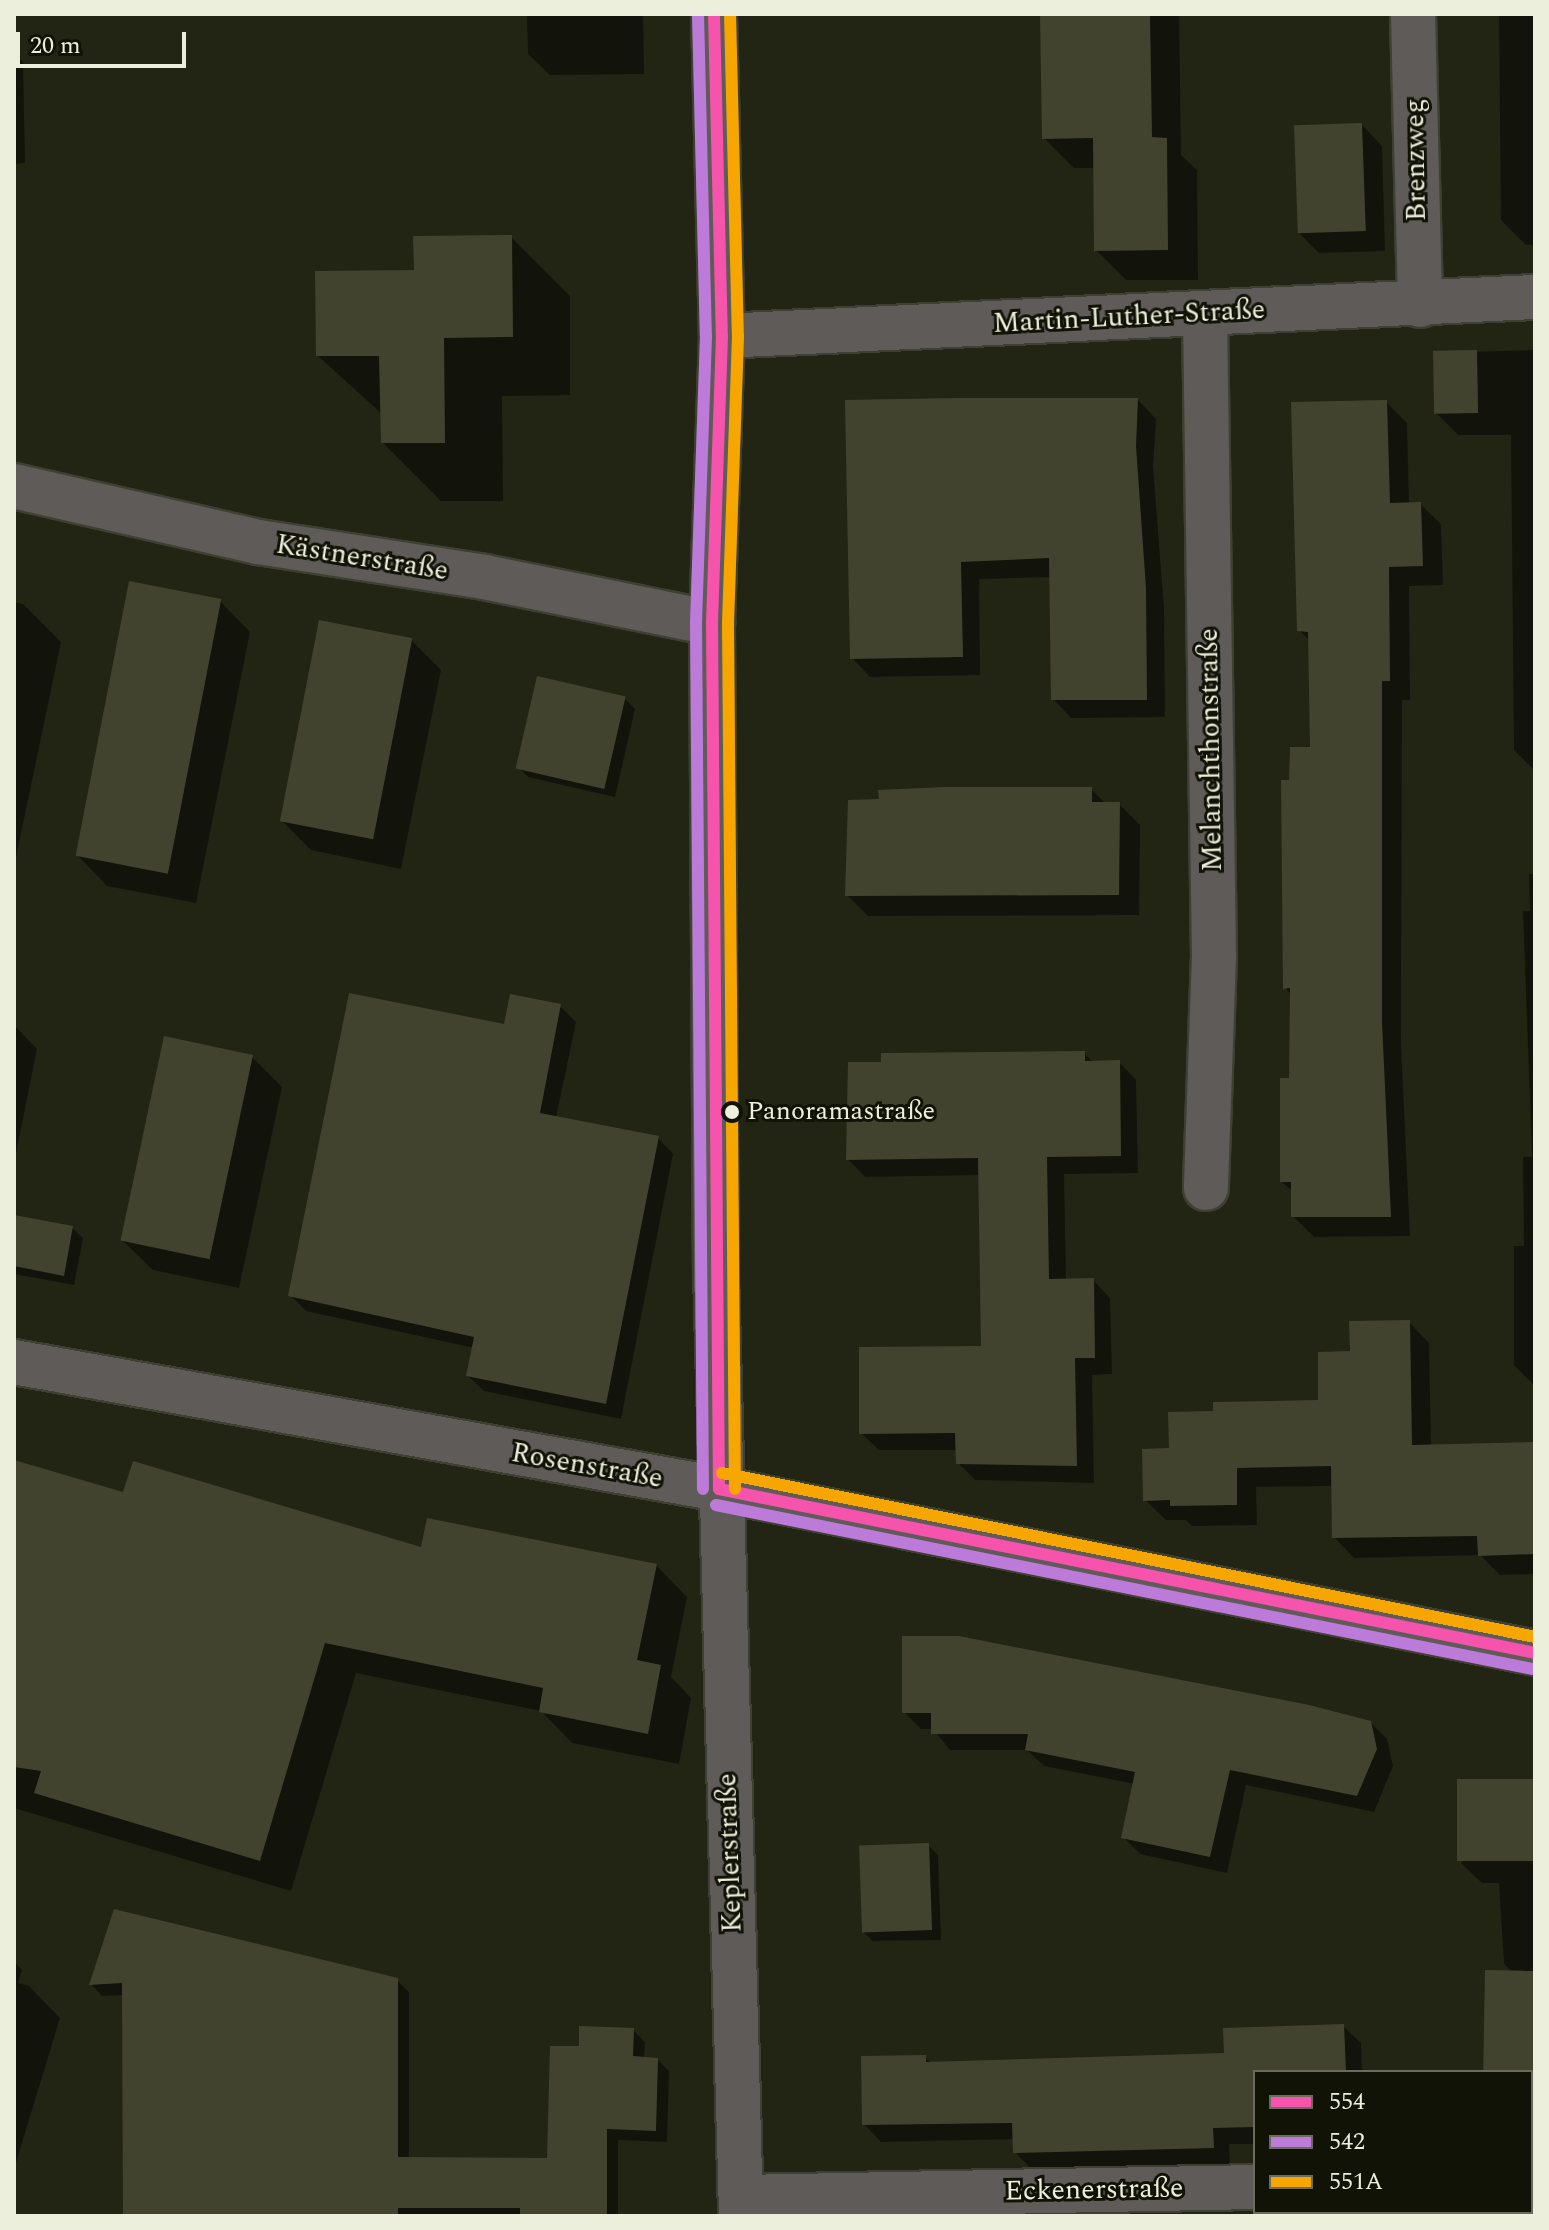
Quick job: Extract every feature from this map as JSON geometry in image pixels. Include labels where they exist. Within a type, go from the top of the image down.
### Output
[{"type":"street","points":[[714,14],[722,336],[712,623],[719,1489]]},
{"type":"street","name":"Brenzweg","points":[[1413,14],[1420,305]]},
{"type":"street","name":"Martin-Luther-Straße","points":[[722,336],[1420,305],[1535,297]]},
{"type":"street","name":"Melanchthonstraße","points":[[1205,313],[1214,956],[1206,1188]]},
{"type":"street","name":"Kästnerstraße","points":[[14,486],[259,542],[484,577],[712,623]]},
{"type":"street","name":"Rosenstraße","points":[[14,1362],[719,1489],[1535,1653]]},
{"type":"street","name":"Keplerstraße","points":[[719,1489],[741,2207]]},
{"type":"street","name":"Eckenerstraße","points":[[741,2207],[1253,2187]]},
{"type":"building","points":[[1040,14],[1150,14],[1152,137],[1167,138],[1168,250],[1094,251],[1093,138],[1042,139]]},
{"type":"building","points":[[1362,123],[1366,231],[1298,233],[1294,125]]},
{"type":"building","points":[[512,235],[513,337],[444,338],[445,443],[381,443],[379,356],[316,356],[315,271],[414,270],[413,236]]},
{"type":"building","points":[[1477,350],[1478,413],[1434,414],[1433,351]]},
{"type":"building","points":[[1138,398],[1136,446],[1146,588],[1147,700],[1051,700],[1049,558],[961,562],[963,657],[850,659],[845,400]]},
{"type":"building","points":[[1387,400],[1390,503],[1421,502],[1423,566],[1389,567],[1390,681],[1382,681],[1382,1022],[1391,1217],[1291,1217],[1291,1182],[1280,1182],[1280,1078],[1289,1078],[1290,988],[1283,989],[1281,780],[1289,780],[1290,747],[1310,747],[1308,632],[1297,631],[1291,402]]},
{"type":"building","points":[[129,581],[221,599],[168,874],[76,856]]},
{"type":"building","points":[[319,620],[412,638],[373,839],[280,821]]},
{"type":"building","points":[[537,676],[626,696],[604,789],[516,769]]},
{"type":"building","points":[[1092,787],[1092,802],[1120,802],[1119,895],[845,896],[848,800],[879,799],[878,790]]},
{"type":"building","points":[[349,993],[504,1024],[510,994],[561,1004],[540,1113],[659,1136],[606,1404],[466,1376],[474,1337],[288,1296]]},
{"type":"building","points":[[164,1036],[253,1055],[210,1259],[121,1240]]},
{"type":"building","points":[[1085,1051],[1085,1061],[1120,1060],[1121,1156],[1047,1157],[1049,1279],[1094,1278],[1095,1358],[1075,1358],[1077,1466],[956,1464],[955,1433],[859,1434],[859,1347],[981,1346],[978,1158],[846,1160],[848,1062],[881,1062],[881,1053]]},
{"type":"building","points":[[14,1215],[73,1226],[64,1276],[14,1266]]},
{"type":"building","points":[[1410,1320],[1412,1445],[1535,1442],[1535,1554],[1478,1556],[1477,1536],[1332,1538],[1331,1466],[1237,1468],[1237,1505],[1170,1506],[1170,1500],[1143,1501],[1142,1449],[1169,1448],[1168,1412],[1213,1411],[1213,1402],[1318,1400],[1318,1352],[1350,1351],[1349,1321]]},
{"type":"building","points":[[14,1460],[123,1492],[133,1461],[421,1547],[427,1518],[657,1564],[637,1660],[661,1665],[648,1734],[539,1712],[543,1688],[325,1643],[260,1861],[34,1793],[41,1771],[14,1767]]},
{"type":"building","points":[[902,1636],[959,1636],[1309,1705],[1371,1721],[1377,1749],[1357,1796],[1230,1770],[1210,1857],[1121,1838],[1135,1772],[1025,1750],[1028,1734],[931,1734],[931,1713],[902,1713]]},
{"type":"building","points":[[1457,1779],[1535,1779],[1535,1861],[1457,1861]]},
{"type":"building","points":[[929,1843],[932,1930],[862,1932],[859,1845]]},
{"type":"building","points":[[114,1909],[398,1978],[398,2157],[547,2158],[550,2046],[579,2046],[579,2026],[634,2028],[633,2056],[658,2058],[656,2131],[607,2129],[607,2216],[520,2216],[520,2208],[398,2208],[398,2216],[123,2216],[122,1983],[89,1985]]},
{"type":"building","points":[[1485,1970],[1535,1971],[1533,2073],[1533,2070],[1483,2070]]},
{"type":"building","points":[[1344,2024],[1346,2070],[1253,2070],[1253,2127],[1213,2128],[1214,2148],[1013,2153],[1012,2123],[862,2125],[861,2056],[926,2055],[926,2062],[1224,2053],[1223,2028]]},
{"type":"transit line","name":"542","points":[[698,14],[706,336],[696,623],[703,1489]]},
{"type":"transit line","name":"554","points":[[714,14],[722,336],[712,623],[719,1489]]},
{"type":"transit line","name":"551A","points":[[730,14],[738,336],[728,623],[735,1489]]},
{"type":"transit line","name":"551A","points":[[722,1473],[1535,1637]]},
{"type":"transit line","name":"554","points":[[719,1489],[1535,1653]]},
{"type":"transit line","name":"542","points":[[716,1505],[1532,1669]]},
{"type":"place","name":"Panoramastraße","points":[[732,1112]]}]
